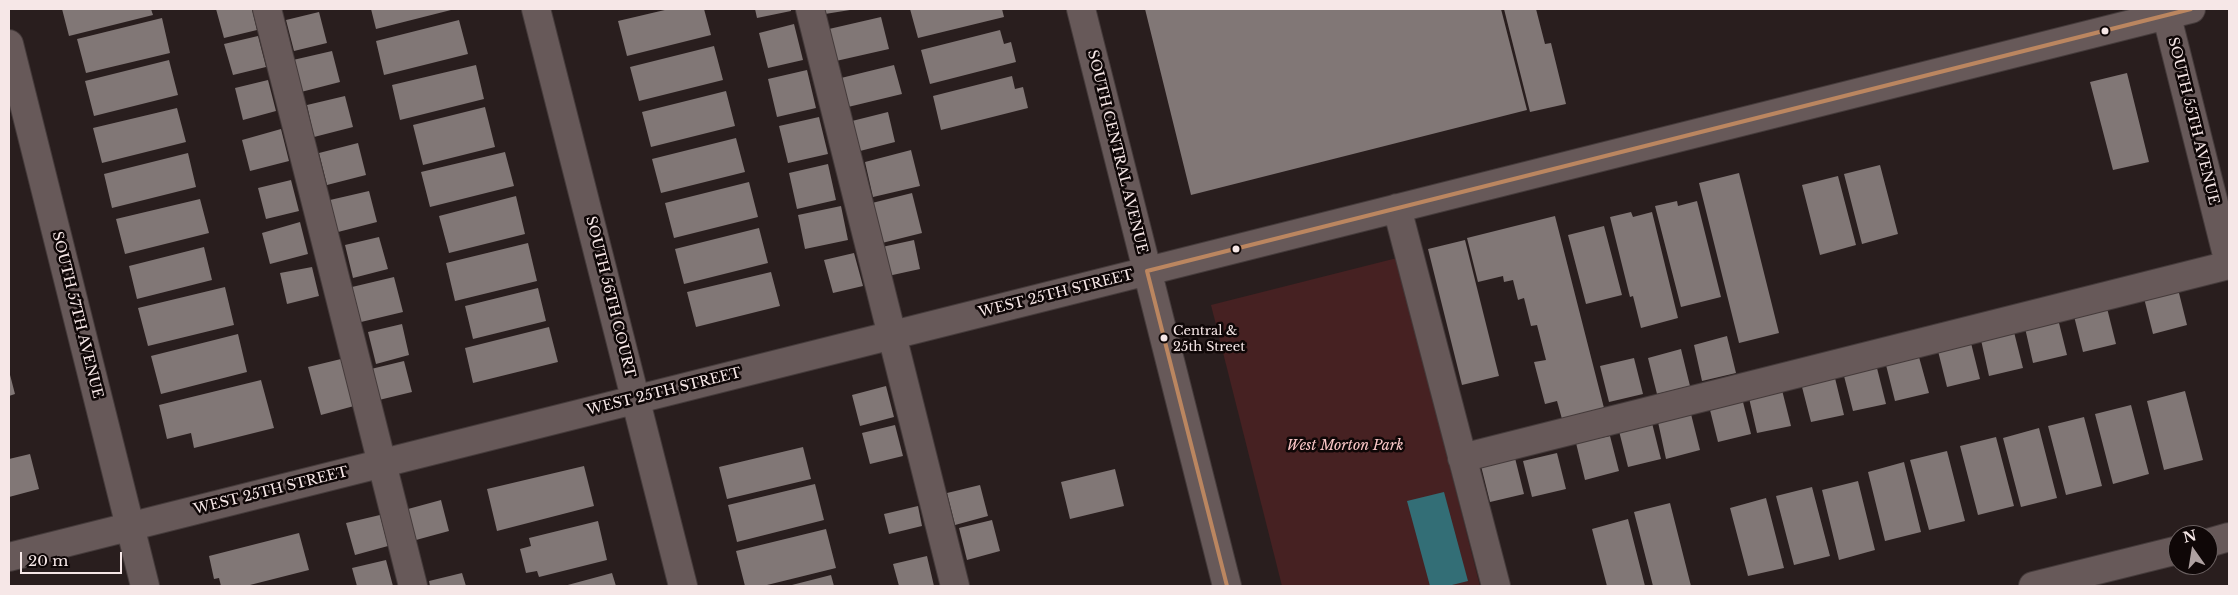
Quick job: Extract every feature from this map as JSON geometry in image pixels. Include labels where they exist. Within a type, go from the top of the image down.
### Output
[{"type":"street","points":[[267,9],[413,586]]},
{"type":"street","name":"SOUTH 56TH COURT","points":[[536,9],[684,586]]},
{"type":"street","points":[[810,9],[955,586]]},
{"type":"street","name":"SOUTH CENTRAL AVENUE","points":[[1084,9],[1147,271],[1227,586]]},
{"type":"street","name":"WEST 25TH STREET","points":[[9,557],[2174,11]]},
{"type":"street","name":"SOUTH 55TH AVENUE","points":[[2174,11],[2229,264]]},
{"type":"street","name":"SOUTH 57TH AVENUE","points":[[9,44],[145,586]]},
{"type":"street","points":[[1397,208],[1496,586]]},
{"type":"street","points":[[1462,458],[2229,264]]},
{"type":"street","points":[[2033,586],[2168,552]]},
{"type":"green space","name":"West Morton Park","points":[[1397,258],[1480,586],[1282,586],[1211,305]]},
{"type":"water","points":[[1444,492],[1468,581],[1448,586],[1430,586],[1407,501]]},
{"type":"building","points":[[62,9],[151,9],[153,15],[69,36]]},
{"type":"building","points":[[216,9],[252,9],[257,30],[224,38]]},
{"type":"building","points":[[371,9],[455,9],[376,29]]},
{"type":"building","points":[[669,9],[704,9],[711,35],[627,56],[618,21]]},
{"type":"building","points":[[755,9],[791,9],[791,11],[757,18]]},
{"type":"building","points":[[824,9],[849,9],[850,10],[825,14]]},
{"type":"building","points":[[910,9],[1002,9],[1004,17],[918,38]]},
{"type":"building","points":[[1145,9],[1501,9],[1527,110],[1191,195]]},
{"type":"building","points":[[1504,9],[1536,9],[1545,44],[1551,43],[1566,104],[1530,112]]},
{"type":"building","points":[[319,12],[327,43],[294,51],[286,20]]},
{"type":"building","points":[[881,17],[889,49],[836,61],[829,29]]},
{"type":"building","points":[[162,18],[170,53],[86,73],[77,39]]},
{"type":"building","points":[[459,20],[468,54],[384,75],[376,41]]},
{"type":"building","points":[[794,24],[803,60],[768,68],[759,33]]},
{"type":"building","points":[[1000,30],[1004,44],[1011,42],[1016,62],[930,84],[921,50]]},
{"type":"building","points":[[258,36],[266,67],[233,75],[224,44]]},
{"type":"building","points":[[714,46],[723,80],[639,101],[630,67]]},
{"type":"building","points":[[332,51],[340,82],[301,92],[293,60]]},
{"type":"building","points":[[169,60],[178,95],[94,116],[85,81]]},
{"type":"building","points":[[476,65],[484,99],[400,120],[392,85]]},
{"type":"building","points":[[894,65],[902,94],[848,107],[841,78]]},
{"type":"building","points":[[807,70],[816,108],[777,117],[768,79]]},
{"type":"building","points":[[2127,73],[2149,162],[2113,170],[2090,82]]},
{"type":"building","points":[[1012,76],[1015,89],[1023,87],[1028,108],[941,130],[933,96]]},
{"type":"building","points":[[268,80],[276,111],[243,120],[235,88]]},
{"type":"building","points":[[726,91],[735,126],[651,147],[642,112]]},
{"type":"building","points":[[345,96],[353,127],[314,137],[307,105]]},
{"type":"building","points":[[485,107],[495,147],[423,165],[413,125]]},
{"type":"building","points":[[177,108],[186,142],[102,163],[93,128]]},
{"type":"building","points":[[888,112],[895,142],[860,151],[852,121]]},
{"type":"building","points":[[819,117],[828,154],[788,163],[779,126]]},
{"type":"building","points":[[281,129],[289,161],[250,171],[242,140]]},
{"type":"building","points":[[736,138],[745,172],[661,193],[652,159]]},
{"type":"building","points":[[358,143],[366,175],[327,185],[319,153]]},
{"type":"building","points":[[911,150],[920,186],[873,197],[865,162]]},
{"type":"building","points":[[505,152],[514,186],[430,207],[421,172]]},
{"type":"building","points":[[188,153],[196,187],[112,208],[104,174]]},
{"type":"building","points":[[828,164],[836,200],[797,209],[789,173]]},
{"type":"building","points":[[1880,165],[1898,234],[1862,244],[1844,174]]},
{"type":"building","points":[[1739,173],[1779,333],[1739,343],[1699,183]]},
{"type":"building","points":[[1838,176],[1856,245],[1820,255],[1802,185]]},
{"type":"building","points":[[291,180],[299,211],[266,219],[258,188]]},
{"type":"building","points":[[749,182],[758,217],[674,238],[665,203]]},
{"type":"building","points":[[369,191],[377,222],[338,232],[330,200]]},
{"type":"building","points":[[912,193],[922,233],[882,243],[872,203]]},
{"type":"building","points":[[516,196],[525,234],[449,253],[439,216]]},
{"type":"building","points":[[200,199],[209,233],[125,254],[116,219]]},
{"type":"building","points":[[1677,201],[1678,206],[1697,201],[1721,297],[1681,307],[1655,206]]},
{"type":"building","points":[[841,206],[848,240],[805,249],[798,215]]},
{"type":"building","points":[[1631,212],[1633,217],[1652,212],[1678,318],[1641,328],[1633,296],[1630,297],[1610,217]]},
{"type":"building","points":[[1555,216],[1604,408],[1562,419],[1557,401],[1545,404],[1534,362],[1546,360],[1537,325],[1531,326],[1524,298],[1518,300],[1513,280],[1504,282],[1503,276],[1478,282],[1467,238]]},
{"type":"building","points":[[300,222],[308,254],[270,264],[262,233]]},
{"type":"building","points":[[1604,226],[1622,295],[1586,304],[1568,235]]},
{"type":"building","points":[[759,228],[768,263],[684,284],[675,249]]},
{"type":"building","points":[[379,237],[388,269],[353,278],[345,245]]},
{"type":"building","points":[[914,240],[920,269],[888,276],[882,247]]},
{"type":"building","points":[[1465,240],[1499,376],[1462,385],[1428,249]]},
{"type":"building","points":[[528,243],[537,281],[455,301],[446,263]]},
{"type":"building","points":[[204,247],[212,280],[137,299],[129,266]]},
{"type":"building","points":[[854,253],[863,286],[833,293],[824,260]]},
{"type":"building","points":[[312,267],[319,296],[287,304],[280,273]]},
{"type":"building","points":[[771,272],[780,306],[696,327],[687,292]]},
{"type":"building","points":[[394,277],[403,312],[361,322],[352,287]]},
{"type":"building","points":[[225,287],[234,325],[148,346],[138,308]]},
{"type":"building","points":[[538,288],[546,321],[473,339],[465,306]]},
{"type":"building","points":[[2178,289],[2187,325],[2153,334],[2144,298]]},
{"type":"building","points":[[2107,308],[2116,344],[2083,352],[2074,316]]},
{"type":"building","points":[[2058,319],[2067,355],[2033,363],[2025,328]]},
{"type":"building","points":[[402,324],[409,355],[376,364],[368,332]]},
{"type":"building","points":[[549,327],[558,362],[473,383],[465,348]]},
{"type":"building","points":[[2014,332],[2023,368],[1989,376],[1981,340]]},
{"type":"building","points":[[238,334],[247,372],[161,394],[151,356]]},
{"type":"building","points":[[1727,336],[1736,373],[1702,381],[1694,345]]},
{"type":"building","points":[[1971,343],[1980,379],[1947,387],[1938,351]]},
{"type":"building","points":[[1681,349],[1690,386],[1657,394],[1648,358]]},
{"type":"building","points":[[1919,357],[1929,393],[1895,401],[1886,365]]},
{"type":"building","points":[[1634,358],[1643,394],[1609,402],[1600,366]]},
{"type":"building","points":[[341,359],[354,406],[321,415],[308,367]]},
{"type":"building","points":[[404,361],[412,392],[379,400],[371,369]]},
{"type":"building","points":[[1877,368],[1886,404],[1853,411],[1844,376]]},
{"type":"building","points":[[9,371],[15,394],[9,396]]},
{"type":"building","points":[[1835,378],[1844,415],[1811,422],[1802,387]]},
{"type":"building","points":[[261,380],[274,428],[194,448],[191,433],[167,439],[159,405]]},
{"type":"building","points":[[886,386],[894,417],[860,426],[852,395]]},
{"type":"building","points":[[1782,390],[1791,426],[1757,433],[1749,398]]},
{"type":"building","points":[[2185,391],[2203,460],[2164,470],[2147,401]]},
{"type":"building","points":[[1742,398],[1751,434],[1718,442],[1709,406]]},
{"type":"building","points":[[2131,405],[2149,474],[2113,484],[2095,414]]},
{"type":"building","points":[[1691,414],[1700,450],[1666,459],[1658,422]]},
{"type":"building","points":[[2084,417],[2102,486],[2066,495],[2048,426]]},
{"type":"building","points":[[1652,423],[1661,459],[1628,467],[1619,431]]},
{"type":"building","points":[[895,425],[903,456],[870,464],[862,433]]},
{"type":"building","points":[[2039,428],[2057,498],[2021,507],[2003,438]]},
{"type":"building","points":[[1610,436],[1619,471],[1585,480],[1576,443]]},
{"type":"building","points":[[1996,437],[2014,506],[1978,515],[1960,446]]},
{"type":"building","points":[[803,447],[811,479],[727,499],[719,467]]},
{"type":"building","points":[[1947,451],[1965,521],[1929,530],[1910,460]]},
{"type":"building","points":[[1557,453],[1566,489],[1532,497],[1523,461]]},
{"type":"building","points":[[30,454],[39,489],[9,497],[9,459]]},
{"type":"building","points":[[1515,458],[1524,494],[1490,502],[1481,466]]},
{"type":"building","points":[[1904,462],[1921,532],[1885,541],[1868,472]]},
{"type":"building","points":[[584,466],[594,506],[497,531],[487,489]]},
{"type":"building","points":[[1115,469],[1124,506],[1070,519],[1061,482]]},
{"type":"building","points":[[1858,481],[1875,550],[1839,560],[1822,490]]},
{"type":"building","points":[[815,484],[824,520],[737,542],[728,505]]},
{"type":"building","points":[[980,485],[988,516],[955,525],[947,493]]},
{"type":"building","points":[[1812,487],[1830,556],[1794,565],[1776,496]]},
{"type":"building","points":[[1766,498],[1784,568],[1748,576],[1730,508]]},
{"type":"building","points":[[441,500],[449,531],[416,540],[408,509]]},
{"type":"building","points":[[1670,503],[1691,586],[1653,586],[1634,512]]},
{"type":"building","points":[[918,506],[922,526],[889,534],[884,514]]},
{"type":"building","points":[[380,515],[388,546],[355,555],[346,523]]},
{"type":"building","points":[[1628,519],[1645,586],[1607,586],[1592,529]]},
{"type":"building","points":[[992,520],[1000,551],[967,560],[959,528]]},
{"type":"building","points":[[598,521],[607,560],[539,577],[537,571],[526,573],[520,549],[531,546],[529,538]]},
{"type":"building","points":[[826,529],[836,568],[763,586],[745,586],[736,551]]},
{"type":"building","points":[[299,533],[309,570],[246,586],[221,586],[219,578],[214,579],[209,556]]},
{"type":"building","points":[[927,556],[934,586],[899,586],[893,564]]},
{"type":"building","points":[[386,560],[393,586],[357,586],[352,568]]},
{"type":"building","points":[[462,573],[466,586],[430,586],[429,581]]},
{"type":"building","points":[[612,573],[616,586],[564,586]]},
{"type":"building","points":[[831,575],[834,586],[788,586]]},
{"type":"transit line","points":[[1227,586],[1147,271],[2191,9]]},
{"type":"place","name":"Central & 25th Street","points":[[1164,338]]}]
